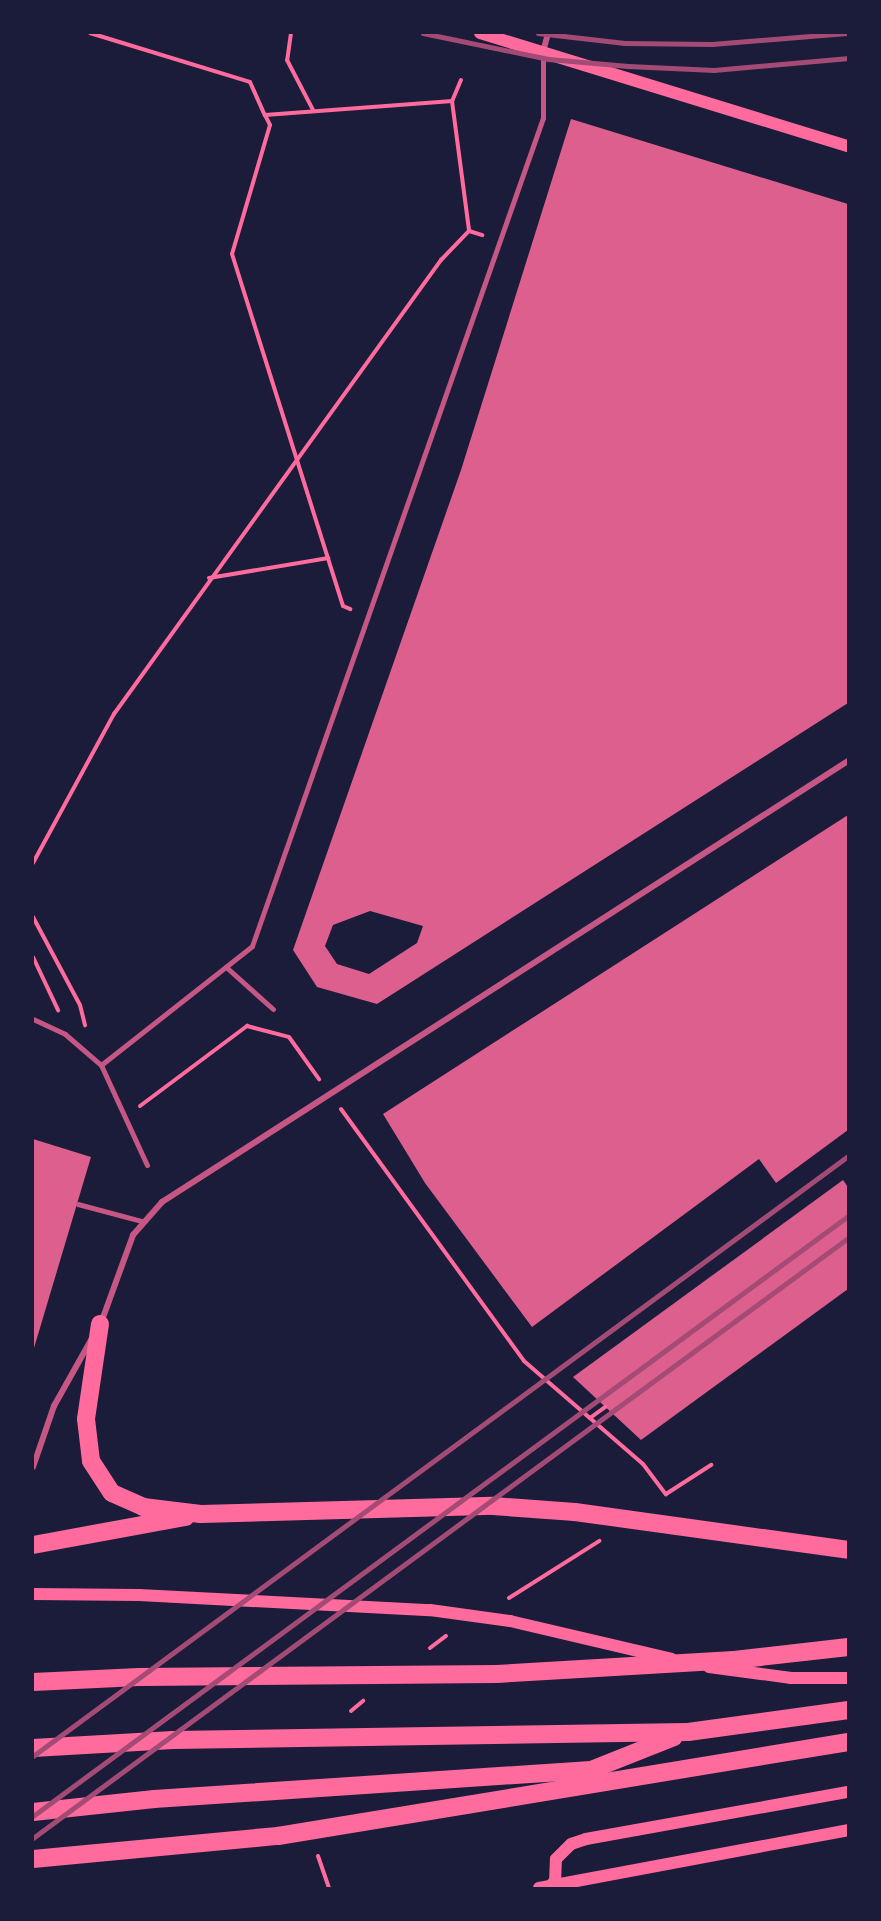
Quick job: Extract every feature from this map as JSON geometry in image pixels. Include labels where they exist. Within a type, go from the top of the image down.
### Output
[{"type":"highway","points":[[100,1324],[86,1419],[91,1461],[101,1480],[112,1493],[129,1502],[201,1514]]},
{"type":"highway","points":[[33,1545],[201,1514],[493,1506],[574,1512],[848,1550]]},
{"type":"highway","points":[[33,1682],[139,1677],[509,1673],[734,1660],[848,1647]]},
{"type":"highway","points":[[33,1748],[184,1740],[688,1732],[848,1710]]},
{"type":"highway","points":[[33,1812],[154,1799],[591,1770],[688,1732]]},
{"type":"highway","points":[[33,1859],[211,1844],[345,1826],[848,1742]]},
{"type":"main road","points":[[480,33],[848,146]]},
{"type":"main road","points":[[33,1594],[139,1594],[430,1610],[547,1630],[755,1675],[848,1678]]},
{"type":"main road","points":[[848,1792],[579,1842],[563,1850],[556,1859],[550,1887],[848,1830]]},
{"type":"street","points":[[101,1065],[252,946],[543,118],[543,52],[548,33]]},
{"type":"street","points":[[33,1467],[54,1406],[100,1324],[133,1235],[142,1221],[162,1202],[848,761]]},
{"type":"street","points":[[226,967],[273,1009]]},
{"type":"street","points":[[33,1019],[65,1034],[92,1054],[101,1065],[127,1115],[147,1165]]},
{"type":"lane","points":[[78,1203],[142,1221]]},
{"type":"path","points":[[90,33],[250,82],[270,125],[231,254],[343,606],[368,616]]},
{"type":"path","points":[[291,33],[287,60],[313,110]]},
{"type":"path","points":[[33,863],[114,714],[209,578],[441,260],[469,231],[452,101],[461,80]]},
{"type":"path","points":[[265,115],[452,101]]},
{"type":"path","points":[[209,578],[328,558]]},
{"type":"path","points":[[33,917],[80,1005],[92,1054]]},
{"type":"path","points":[[33,957],[55,998],[65,1034]]},
{"type":"path","points":[[127,1115],[247,1026],[289,1036],[323,1084]]},
{"type":"path","points":[[337,1103],[524,1361],[643,1464],[666,1494],[711,1465]]},
{"type":"path","points":[[590,1418],[605,1407]]},
{"type":"building","points":[[571,119],[848,204],[848,703],[377,1004],[317,987],[293,950],[461,470]],"holes":[[[370,911],[423,926],[417,943],[369,974],[337,964],[325,946],[333,925]]]},
{"type":"building","points":[[848,815],[848,1130],[776,1183],[759,1159],[532,1327],[425,1183],[383,1114]]},
{"type":"building","points":[[33,1139],[91,1157],[34,1348],[33,1348]]},
{"type":"building","points":[[843,1180],[848,1187],[848,1289],[641,1440],[573,1377]]},
{"type":"railway","points":[[423,33],[549,59],[628,66],[714,70],[848,58]]},
{"type":"railway","points":[[538,33],[624,43],[712,44],[847,33]]},
{"type":"railway","points":[[33,1756],[848,1156]]},
{"type":"railway","points":[[33,1816],[848,1216]]},
{"type":"railway","points":[[33,1838],[848,1238]]}]
